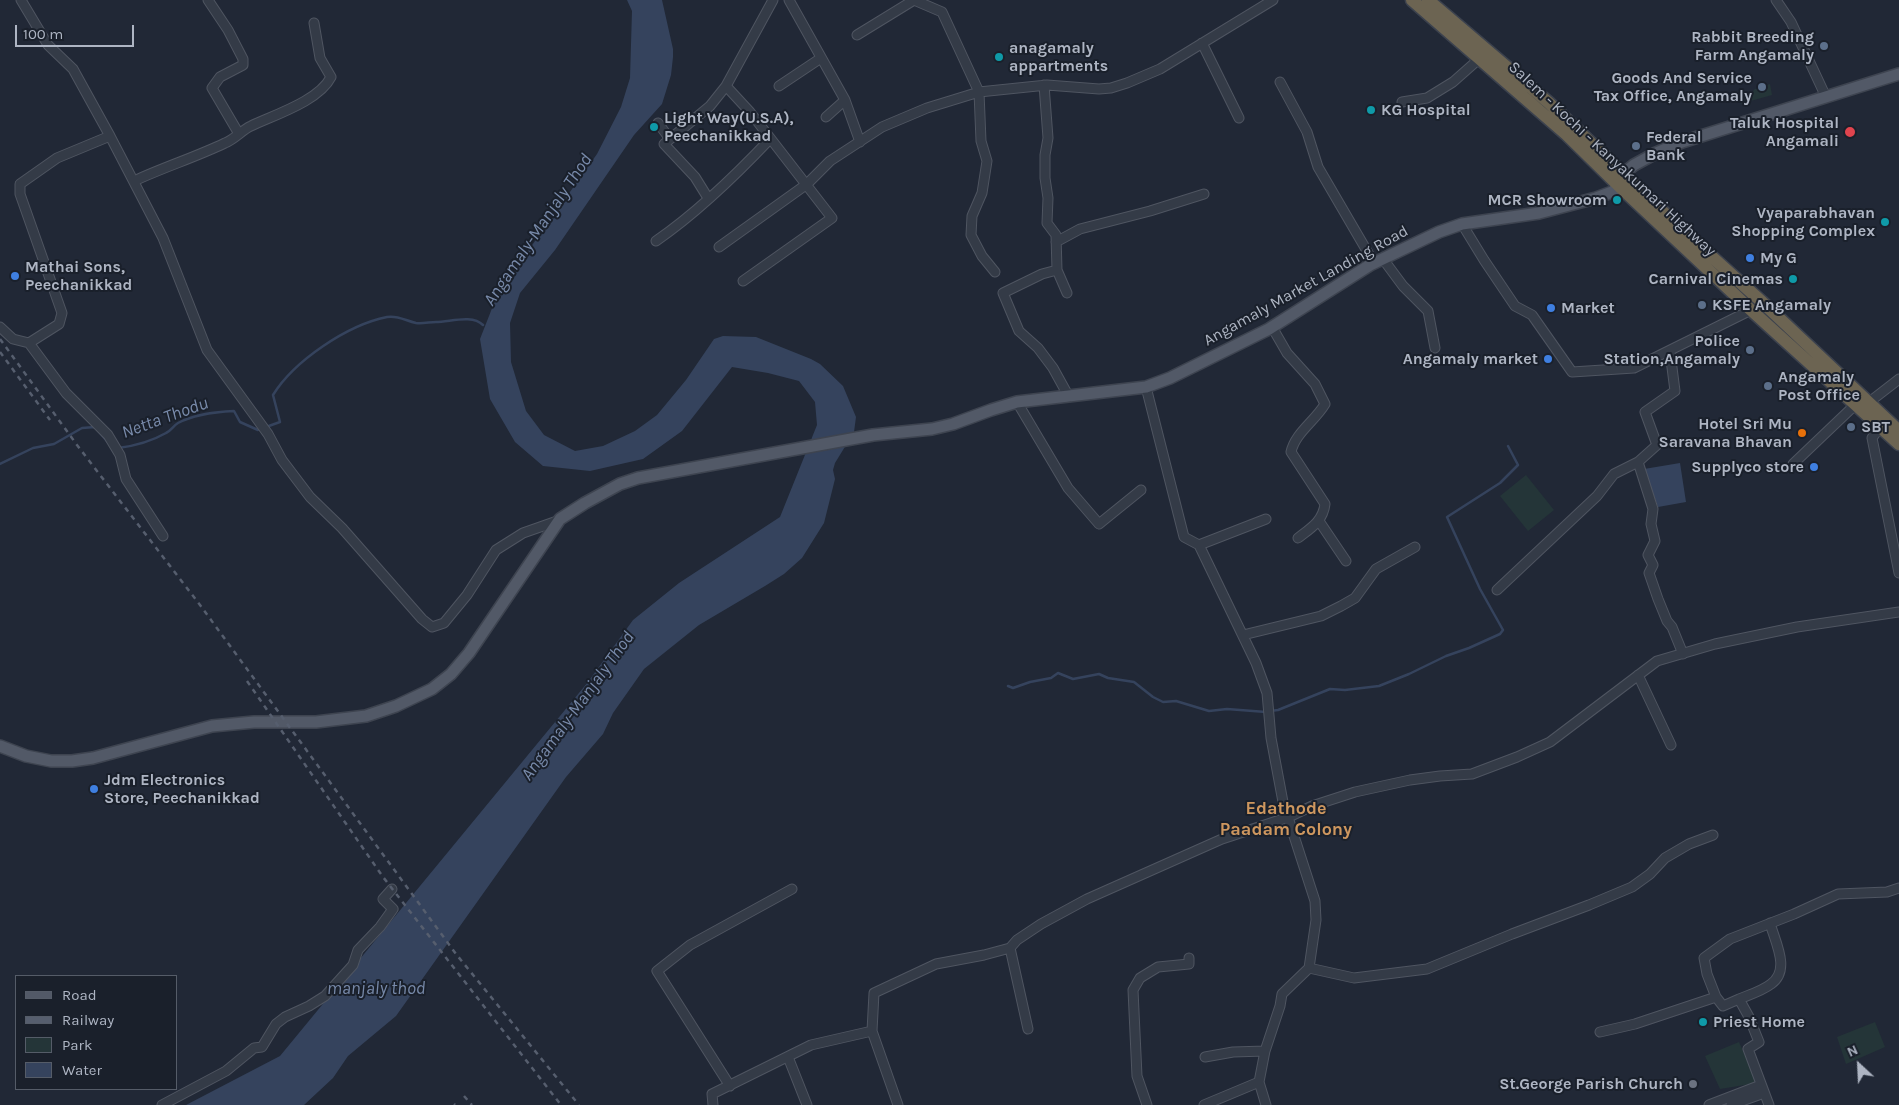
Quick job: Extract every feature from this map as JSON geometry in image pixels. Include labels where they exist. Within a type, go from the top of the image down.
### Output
[{"type":"highway","name":"Salem - Kochi - Kanyakumari Highway","points":[[1412,0],[1621,180],[1862,404],[1880,426],[1899,444]]},
{"type":"highway","name":"Salem - Kochi - Kanyakumari Highway","points":[[1428,0],[1549,103],[1621,180],[1752,310],[1862,404],[1899,431]]},
{"type":"main road","name":"Angamaly Market Landing Road","points":[[560,519],[620,484],[638,478],[873,435],[932,429],[953,424],[1018,402],[1146,387],[1227,351],[1272,327],[1378,261],[1439,232],[1462,224],[1539,213],[1577,204],[1612,192],[1634,165],[1656,152],[1682,142],[1899,74]]},
{"type":"main road","points":[[0,746],[26,756],[52,761],[72,761],[93,758],[212,726],[254,722],[316,722],[366,716],[396,706],[432,689],[450,674],[469,653],[560,519]]},
{"type":"street","points":[[21,0],[48,45],[73,69],[134,181],[163,238],[207,350],[267,432],[282,460],[310,497],[342,528],[422,619],[432,626],[444,623],[467,595],[496,550],[523,533],[560,519]]},
{"type":"street","points":[[208,0],[228,30],[243,60],[243,65],[220,77],[212,88],[239,134]]},
{"type":"street","points":[[708,198],[695,178],[664,144],[710,106],[726,86],[773,0]]},
{"type":"street","points":[[789,0],[845,100],[860,142]]},
{"type":"street","points":[[858,35],[914,0],[942,12],[979,92],[981,141],[987,162],[982,193],[972,216],[971,235],[982,256],[995,272]]},
{"type":"street","points":[[719,247],[807,184],[830,161],[882,127],[918,112],[979,92],[1044,85],[1099,89],[1111,88],[1127,83],[1160,70],[1273,0]]},
{"type":"street","points":[[1776,0],[1791,22],[1826,97]]},
{"type":"street","points":[[134,181],[227,142],[249,126],[279,115],[305,101],[328,83],[331,77],[320,58],[314,23]]},
{"type":"street","points":[[1202,43],[1239,118]]},
{"type":"street","points":[[779,86],[822,58]]},
{"type":"street","points":[[1402,102],[1427,98],[1453,82],[1479,59]]},
{"type":"street","points":[[1280,82],[1308,132],[1318,167],[1378,261],[1428,311],[1435,348]]},
{"type":"street","points":[[1044,85],[1048,138],[1045,155],[1045,178],[1048,198],[1047,223],[1056,235],[1057,270],[1067,293]]},
{"type":"street","points":[[726,86],[750,112],[807,184],[831,220],[743,281]]},
{"type":"street","points":[[826,117],[845,100]]},
{"type":"street","points":[[658,123],[670,139]]},
{"type":"street","points":[[28,343],[59,324],[62,313],[20,194],[20,184],[56,158],[110,136]]},
{"type":"street","points":[[656,241],[677,227],[708,198],[727,184],[770,139]]},
{"type":"street","points":[[1056,242],[1080,229],[1150,211],[1204,194]]},
{"type":"street","points":[[1462,224],[1515,306],[1532,315],[1572,372],[1634,368],[1670,352],[1752,310]]},
{"type":"street","points":[[1057,270],[1042,274],[1002,293],[1020,331],[1038,348],[1070,396]]},
{"type":"street","points":[[0,327],[13,339],[28,343],[66,393],[108,435],[120,455],[126,479],[163,536]]},
{"type":"street","points":[[1272,327],[1287,353],[1315,384],[1325,404],[1293,443],[1291,452],[1325,504],[1324,514],[1319,521],[1298,538]]},
{"type":"street","points":[[1497,590],[1597,496],[1614,474],[1638,462],[1657,445],[1645,412],[1675,391],[1670,352]]},
{"type":"street","points":[[1793,464],[1862,404],[1899,379]]},
{"type":"street","points":[[1146,387],[1184,537],[1199,545],[1260,673],[1267,693],[1271,738],[1283,802],[1315,901],[1316,920],[1309,968],[1282,994],[1265,1052],[1259,1082],[1266,1105]]},
{"type":"street","points":[[1018,402],[1068,488],[1099,524],[1141,490]]},
{"type":"street","points":[[1880,426],[1872,438],[1899,573]]},
{"type":"street","points":[[1638,462],[1653,509],[1651,524],[1655,541],[1648,555],[1653,565],[1649,573],[1667,620],[1672,627],[1683,654]]},
{"type":"street","points":[[1199,545],[1266,519]]},
{"type":"street","points":[[1319,521],[1346,561]]},
{"type":"street","points":[[1242,635],[1320,616],[1341,606],[1355,598],[1376,570],[1415,546]]},
{"type":"street","points":[[898,1105],[872,1031],[874,992],[936,964],[1010,948],[1017,940],[1041,924],[1087,899],[1222,839],[1288,817],[1312,806],[1355,792],[1410,780],[1472,774],[1517,757],[1550,742],[1657,662],[1715,644],[1797,627],[1899,612]]},
{"type":"street","points":[[1638,675],[1671,746]]},
{"type":"street","points":[[1309,968],[1354,978],[1427,969],[1512,934],[1589,906],[1632,887],[1650,874],[1672,853],[1713,834]]},
{"type":"street","points":[[1770,924],[1782,965],[1779,975],[1772,984],[1723,1006],[1716,997],[1707,974],[1704,958],[1730,939],[1770,924],[1838,894],[1887,892],[1899,888]]},
{"type":"street","points":[[162,1105],[226,1071],[254,1048],[262,1047],[276,1024],[285,1016],[310,1006],[325,996],[353,965],[358,950],[380,927],[393,909],[383,899],[392,889]]},
{"type":"street","points":[[730,1086],[658,971],[690,945],[792,889]]},
{"type":"street","points":[[1010,948],[1028,1030]]},
{"type":"street","points":[[1147,1105],[1137,1076],[1133,990],[1140,978],[1158,967],[1189,964],[1189,958]]},
{"type":"street","points":[[1600,1032],[1635,1024],[1716,997]]},
{"type":"street","points":[[1739,999],[1760,1042],[1748,1049],[1769,1105]]},
{"type":"street","points":[[713,1105],[712,1094],[811,1045],[872,1031]]},
{"type":"street","points":[[1204,1057],[1233,1052],[1265,1052]]},
{"type":"street","points":[[788,1057],[807,1105]]},
{"type":"street","points":[[1204,1105],[1259,1082]]},
{"type":"street","points":[[1709,1105],[1763,1089]]},
{"type":"street","points":[[1730,1105],[1763,1089]]},
{"type":"green space","points":[[1770,84],[1772,95],[1740,104],[1755,89]]},
{"type":"green space","points":[[1526,475],[1554,510],[1528,531],[1500,496]]},
{"type":"green space","points":[[1875,1022],[1885,1047],[1846,1064],[1837,1037]]},
{"type":"green space","points":[[1739,1042],[1757,1083],[1720,1089],[1705,1056]]},
{"type":"water","name":"manjaly thod","points":[[627,0],[662,0],[673,49],[671,75],[662,104],[634,135],[555,250],[520,293],[510,323],[511,362],[526,411],[544,435],[575,451],[603,446],[635,431],[657,415],[686,380],[714,339],[723,336],[756,337],[820,364],[843,386],[856,417],[854,432],[835,463],[833,470],[835,479],[824,523],[802,558],[784,574],[699,625],[644,669],[613,713],[603,734],[566,777],[396,1016],[348,1056],[333,1078],[304,1105],[186,1105],[280,1056],[588,682],[633,620],[679,583],[780,517],[817,425],[815,402],[799,381],[732,367],[682,431],[643,459],[590,471],[543,466],[515,442],[490,399],[480,339],[498,293],[597,154],[621,107],[630,78],[632,11]]},
{"type":"water","points":[[1680,463],[1686,502],[1658,507],[1644,469]]},
{"type":"waterway","points":[[266,427],[280,422],[273,395],[282,382],[308,357],[339,336],[355,328],[387,317],[398,317],[418,323],[467,319],[483,325]]},
{"type":"waterway","name":"Netta Thodu","points":[[118,448],[149,441],[168,432],[176,424],[212,413],[234,411],[240,422],[258,430],[260,429]]},
{"type":"waterway","name":"Netta Thodu","points":[[0,464],[33,448],[54,444],[82,428],[95,427],[111,446]]},
{"type":"waterway","points":[[1270,711],[1278,710],[1330,689],[1345,690],[1379,686],[1500,634],[1503,630],[1480,589],[1447,517],[1500,483],[1518,465],[1508,446]]},
{"type":"waterway","points":[[1008,686],[1013,688],[1051,678],[1058,673],[1073,679],[1099,674],[1108,678],[1134,682],[1153,697],[1163,702],[1176,701],[1209,711],[1227,709],[1266,712]]},
{"type":"railway","points":[[0,339],[77,445],[200,605],[456,954],[579,1105]]},
{"type":"railway","points":[[0,352],[50,420]]},
{"type":"railway","points":[[247,681],[383,877],[561,1105]]},
{"type":"railway","points":[[464,1096],[472,1105]]},
{"type":"place","name":"Rabbit Breeding Farm Angamaly","points":[[1824,46]]},
{"type":"place","name":"anagamaly appartments","points":[[999,57]]},
{"type":"place","name":"Goods And Service Tax Office, Angamaly","points":[[1762,87]]},
{"type":"place","name":"KG Hospital","points":[[1371,110]]},
{"type":"place","name":"Light Way(U.S.A), Peechanikkad","points":[[654,127]]},
{"type":"place","name":"Taluk Hospital Angamali","points":[[1850,132]]},
{"type":"place","name":"Federal Bank","points":[[1636,146]]},
{"type":"place","name":"MCR Showroom","points":[[1617,200]]},
{"type":"place","name":"Vyaparabhavan Shopping Complex","points":[[1885,222]]},
{"type":"place","name":"My G","points":[[1750,258]]},
{"type":"place","name":"Mathai Sons, Peechanikkad","points":[[15,276]]},
{"type":"place","name":"Carnival Cinemas","points":[[1793,279]]},
{"type":"place","name":"KSFE Angamaly","points":[[1702,305]]},
{"type":"place","name":"Market","points":[[1551,308]]},
{"type":"place","name":"Police Station,Angamaly","points":[[1750,350]]},
{"type":"place","name":"Angamaly market","points":[[1548,359]]},
{"type":"place","name":"Angamaly Post Office","points":[[1768,386]]},
{"type":"place","name":"SBT","points":[[1851,427]]},
{"type":"place","name":"Hotel Sri Mu Saravana Bhavan","points":[[1802,433]]},
{"type":"place","name":"Supplyco store","points":[[1814,467]]},
{"type":"place","name":"Jdm Electronics Store, Peechanikkad","points":[[94,789]]},
{"type":"place","name":"Priest Home","points":[[1703,1022]]},
{"type":"place","name":"St.George Parish Church","points":[[1693,1084]]},
{"type":"district","name":"Edathode Paadam Colony","points":[[1286,820]]},
{"type":"water label","name":"Angamaly-Manjaly Thod","points":[[538,230]]},
{"type":"water label","name":"Angamaly-Manjaly Thod","points":[[578,706]]}]
